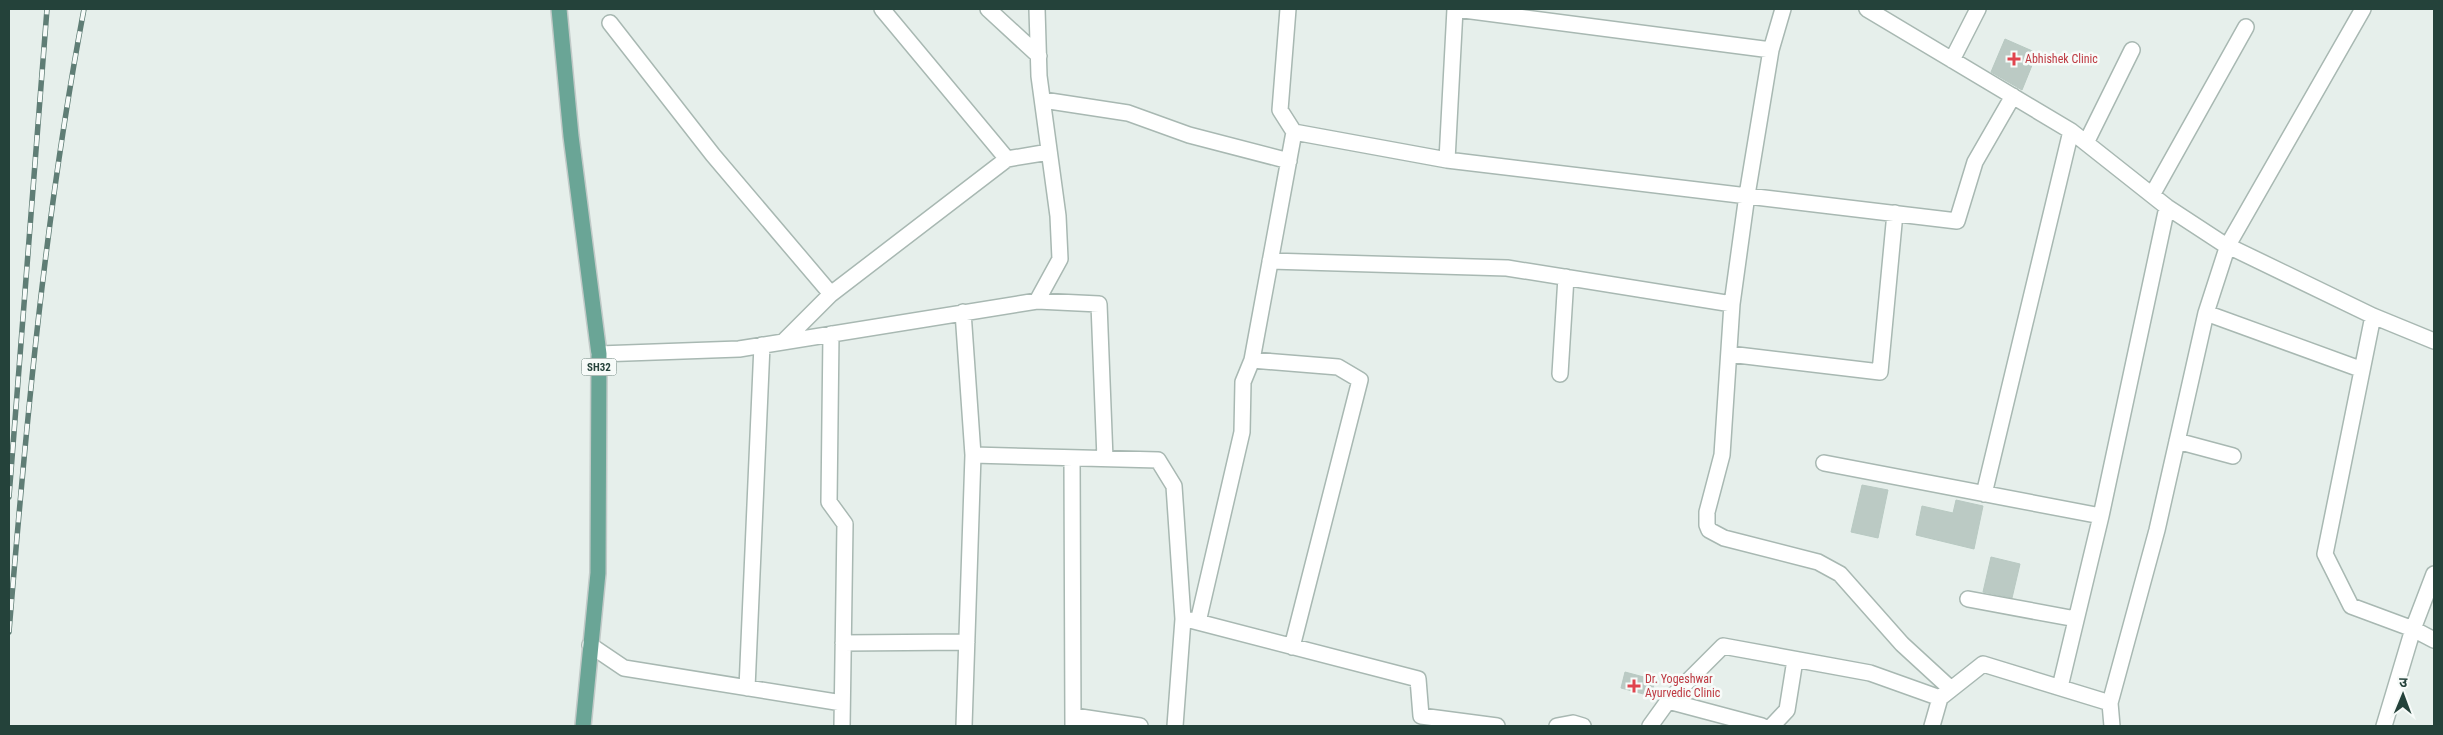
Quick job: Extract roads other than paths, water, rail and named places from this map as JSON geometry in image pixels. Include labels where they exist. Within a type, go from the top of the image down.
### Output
[{"type":"main road","name":"SH32","points":[[559,9],[571,136],[599,354],[598,573],[583,726]]},
{"type":"street","points":[[882,9],[1007,159]]},
{"type":"street","points":[[988,9],[1039,56]]},
{"type":"street","points":[[1037,9],[1043,100],[1058,216],[1060,259],[1037,301]]},
{"type":"street","points":[[1175,726],[1191,621],[1242,432],[1243,382],[1252,360],[1294,132],[1280,110],[1288,9]]},
{"type":"street","points":[[1447,160],[1455,9],[1771,50]]},
{"type":"street","points":[[1783,9],[1771,50],[1747,195],[1732,304],[1722,455],[1706,519],[1710,530],[1724,538],[1818,562],[1840,574],[1945,694]]},
{"type":"street","points":[[1867,9],[2072,131],[2167,207],[2228,245],[2373,316],[2434,341]]},
{"type":"street","points":[[1952,60],[1978,9]]},
{"type":"street","points":[[2112,726],[2110,703],[2157,530],[2206,313],[2228,245],[2310,104],[2362,9]]},
{"type":"street","points":[[610,24],[712,155],[831,294]]},
{"type":"street","points":[[2152,195],[2246,27]]},
{"type":"street","points":[[2086,142],[2132,50]]},
{"type":"street","points":[[1294,132],[1447,160],[1956,221],[1975,162],[2013,96]]},
{"type":"street","points":[[1043,100],[1128,113],[1189,135],[1289,161]]},
{"type":"street","points":[[1984,494],[2072,131]]},
{"type":"street","points":[[783,342],[831,294],[1007,159],[1049,152]]},
{"type":"street","points":[[2060,687],[2100,516],[2167,207]]},
{"type":"street","points":[[1730,354],[1880,372],[1895,213]]},
{"type":"street","points":[[1270,261],[1506,268],[1732,304]]},
{"type":"street","points":[[1560,374],[1566,278]]},
{"type":"street","points":[[599,354],[739,349],[1037,301],[1099,304],[1105,459]]},
{"type":"street","points":[[963,312],[973,456],[964,726]]},
{"type":"street","points":[[2206,313],[2360,369]]},
{"type":"street","points":[[2373,316],[2360,369],[2325,554],[2351,606],[2413,629],[2434,640]]},
{"type":"street","points":[[831,334],[829,502],[845,524],[842,726]]},
{"type":"street","points":[[747,688],[762,345]]},
{"type":"street","points":[[1252,360],[1338,367],[1360,380],[1292,647]]},
{"type":"street","points":[[2177,440],[2233,456]]},
{"type":"street","points":[[973,456],[1158,460],[1174,486],[1191,621]]},
{"type":"street","points":[[1072,458],[1073,721],[1140,726]]},
{"type":"street","points":[[1824,463],[2100,516]]},
{"type":"street","points":[[2384,726],[2413,629],[2434,574]]},
{"type":"street","points":[[1968,598],[2076,619]]},
{"type":"street","points":[[1191,621],[1418,679],[1417,721],[1497,726]]},
{"type":"street","points":[[843,643],[967,642]]},
{"type":"street","points":[[590,645],[624,668],[842,704]]},
{"type":"street","points":[[1650,726],[1668,700],[1723,646],[1870,673],[1945,694]]},
{"type":"street","points":[[1772,726],[1787,710],[1795,660]]},
{"type":"street","points":[[1932,726],[1945,694],[1983,664],[2110,703]]},
{"type":"street","points":[[1668,700],[1762,726]]},
{"type":"street","points":[[1557,726],[1576,725]]},
{"type":"railway","points":[[9,497],[47,9]]},
{"type":"railway","points":[[9,632],[38,320],[58,164],[84,9]]},
{"type":"place","name":"Abhishek Clinic","points":[[2014,59]]},
{"type":"place","name":"Dr. Yogeshwar Ayurvedic Clinic","points":[[1634,686]]}]
